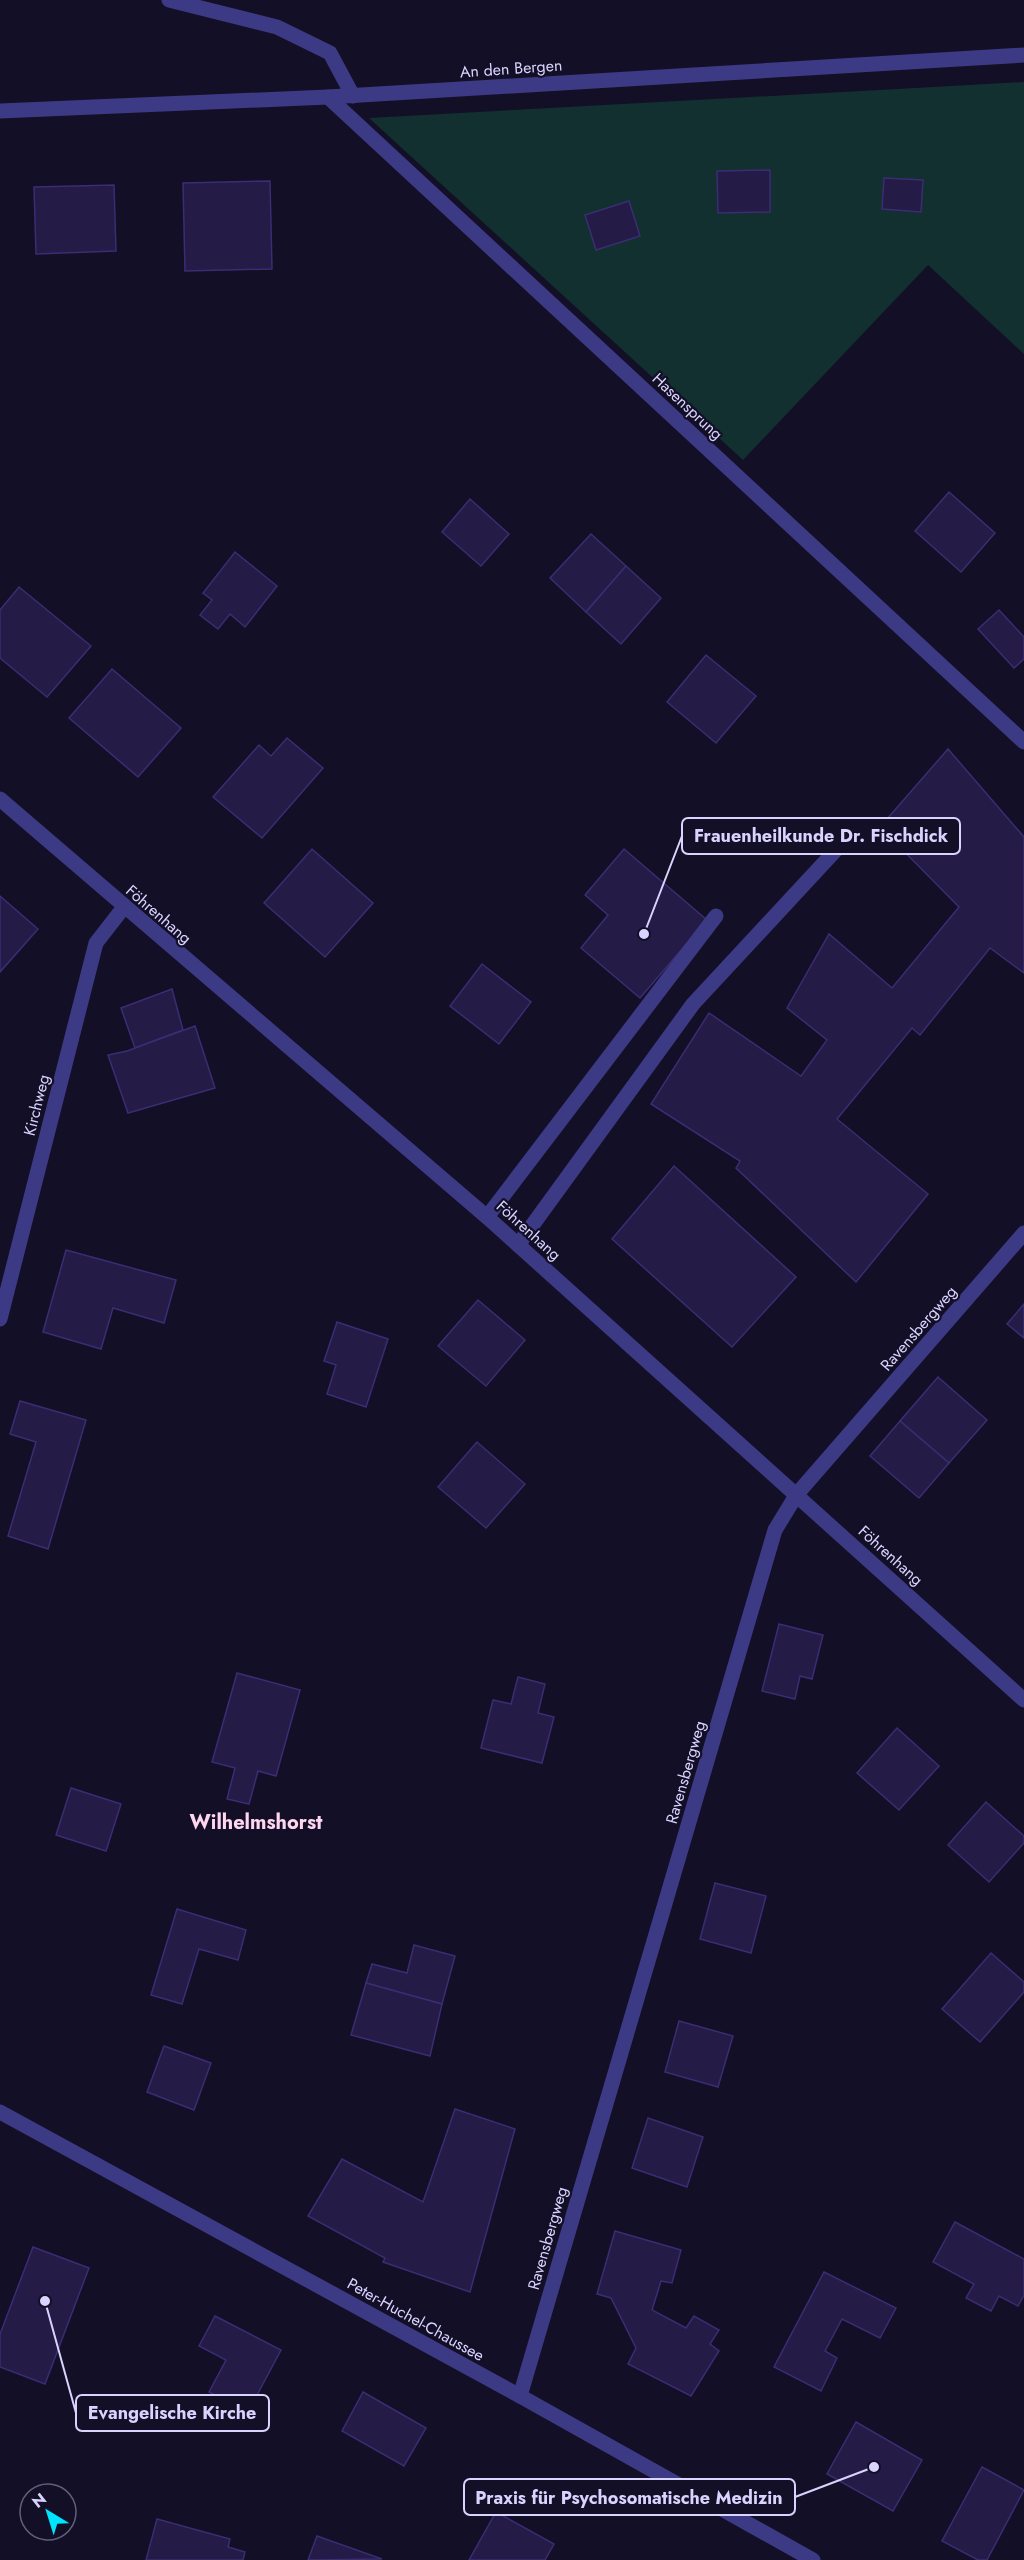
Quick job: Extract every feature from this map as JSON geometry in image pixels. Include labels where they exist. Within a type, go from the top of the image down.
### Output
[{"type":"street","points":[[169,0],[277,27],[330,53],[353,96]]},
{"type":"street","name":"An den Bergen","points":[[0,111],[328,98],[1024,55]]},
{"type":"street","name":"Hasensprung","points":[[328,98],[1024,742]]},
{"type":"street","name":"Föhrenhang","points":[[0,800],[487,1216],[1024,1700]]},
{"type":"street","points":[[518,1245],[693,1005],[848,837]]},
{"type":"street","name":"Kirchweg","points":[[0,1319],[96,943],[124,908]]},
{"type":"street","points":[[487,1216],[716,916]]},
{"type":"street","name":"Ravensbergweg","points":[[520,2396],[775,1530],[797,1494],[1024,1233]]},
{"type":"street","name":"Peter-Huchel-Chaussee","points":[[0,2112],[520,2396],[813,2560]]},
{"type":"green space","points":[[1024,82],[1024,354],[928,265],[743,460],[369,118]]},
{"type":"building","points":[[770,170],[770,212],[718,213],[717,171]]},
{"type":"building","points":[[884,178],[923,180],[921,212],[882,209]]},
{"type":"building","points":[[270,181],[272,269],[185,271],[183,183]]},
{"type":"building","points":[[114,185],[116,251],[36,254],[34,187]]},
{"type":"building","points":[[629,201],[640,236],[596,250],[585,215]]},
{"type":"building","points":[[949,492],[995,533],[961,572],[915,531]]},
{"type":"building","points":[[470,499],[509,534],[481,566],[442,532]]},
{"type":"building","points":[[591,534],[626,566],[586,612],[550,578]]},
{"type":"building","points":[[235,552],[277,586],[245,627],[230,614],[218,629],[200,615],[212,600],[203,593]]},
{"type":"building","points":[[626,566],[661,598],[621,644],[586,612]]},
{"type":"building","points":[[19,587],[91,646],[47,697],[0,658],[0,610]]},
{"type":"building","points":[[999,610],[1024,637],[1024,659],[1014,668],[978,629]]},
{"type":"building","points":[[706,655],[756,696],[716,743],[667,702]]},
{"type":"building","points":[[112,669],[181,728],[138,777],[69,718]]},
{"type":"building","points":[[287,738],[323,768],[262,838],[213,797],[259,745],[271,756]]},
{"type":"building","points":[[948,749],[1024,837],[1024,973],[990,948],[920,1035],[912,1028],[837,1119],[928,1194],[856,1282],[736,1168],[740,1161],[651,1104],[709,1013],[801,1076],[827,1040],[787,1008],[829,934],[892,988],[959,907],[880,827]]},
{"type":"building","points":[[312,849],[373,903],[325,957],[264,903]]},
{"type":"building","points":[[624,849],[707,920],[640,998],[581,948],[608,915],[585,895]]},
{"type":"building","points":[[0,896],[38,929],[0,972]]},
{"type":"building","points":[[482,964],[531,1002],[499,1044],[450,1006]]},
{"type":"building","points":[[172,989],[183,1030],[135,1048],[121,1008]]},
{"type":"building","points":[[195,1026],[215,1088],[128,1113],[108,1055],[127,1051]]},
{"type":"building","points":[[674,1166],[796,1277],[732,1347],[612,1239]]},
{"type":"building","points":[[66,1250],[176,1280],[164,1323],[113,1308],[101,1349],[43,1332]]},
{"type":"building","points":[[478,1300],[525,1340],[486,1386],[438,1346]]},
{"type":"building","points":[[1024,1304],[1024,1338],[1007,1324]]},
{"type":"building","points":[[337,1322],[388,1339],[366,1407],[327,1394],[336,1365],[324,1361]]},
{"type":"building","points":[[938,1377],[987,1420],[949,1463],[900,1421]]},
{"type":"building","points":[[20,1401],[86,1420],[48,1549],[8,1536],[36,1442],[10,1434]]},
{"type":"building","points":[[900,1421],[949,1463],[919,1498],[870,1456]]},
{"type":"building","points":[[477,1442],[525,1484],[486,1528],[438,1487]]},
{"type":"building","points":[[779,1624],[823,1635],[812,1679],[800,1676],[795,1699],[762,1691]]},
{"type":"building","points":[[237,1673],[300,1690],[276,1776],[258,1771],[249,1804],[227,1799],[235,1768],[212,1762]]},
{"type":"building","points":[[518,1677],[545,1684],[538,1713],[554,1717],[542,1763],[481,1748],[493,1700],[511,1704]]},
{"type":"building","points":[[897,1728],[939,1766],[899,1810],[857,1773]]},
{"type":"building","points":[[71,1788],[121,1804],[106,1851],[56,1835]]},
{"type":"building","points":[[986,1802],[1024,1836],[1024,1843],[989,1882],[948,1845]]},
{"type":"building","points":[[715,1883],[766,1896],[751,1953],[700,1939]]},
{"type":"building","points":[[177,1909],[246,1930],[238,1960],[199,1949],[182,2004],[151,1995]]},
{"type":"building","points":[[414,1945],[455,1956],[442,2004],[366,1983],[372,1964],[407,1973]]},
{"type":"building","points":[[991,1953],[1024,1982],[1024,1992],[980,2042],[942,2009]]},
{"type":"building","points":[[366,1983],[442,2004],[430,2056],[351,2035]]},
{"type":"building","points":[[679,2021],[733,2036],[718,2087],[665,2072]]},
{"type":"building","points":[[164,2046],[211,2063],[194,2110],[147,2092]]},
{"type":"building","points":[[455,2109],[515,2129],[470,2292],[383,2262],[385,2258],[308,2216],[342,2159],[423,2202]]},
{"type":"building","points":[[648,2118],[703,2137],[687,2187],[632,2168]]},
{"type":"building","points":[[955,2222],[1024,2259],[1024,2295],[1018,2306],[999,2296],[991,2311],[966,2298],[974,2284],[933,2262]]},
{"type":"building","points":[[615,2231],[681,2250],[672,2283],[661,2281],[652,2310],[686,2328],[694,2316],[719,2330],[710,2344],[719,2351],[691,2396],[628,2364],[636,2348],[611,2298],[597,2294]]},
{"type":"building","points":[[33,2247],[89,2268],[45,2384],[0,2367],[0,2334]]},
{"type":"building","points":[[824,2272],[896,2308],[880,2338],[842,2319],[825,2351],[837,2358],[821,2391],[774,2367]]},
{"type":"building","points":[[215,2316],[281,2350],[248,2412],[209,2392],[226,2360],[199,2346]]},
{"type":"building","points":[[363,2392],[426,2428],[404,2466],[342,2431]]},
{"type":"building","points":[[856,2422],[922,2460],[893,2511],[827,2474]]},
{"type":"building","points":[[982,2467],[1024,2490],[987,2560],[978,2560],[942,2541]]},
{"type":"building","points":[[496,2512],[554,2544],[545,2560],[469,2560]]},
{"type":"building","points":[[157,2519],[230,2539],[228,2547],[245,2552],[243,2560],[146,2560]]},
{"type":"building","points":[[317,2536],[382,2559],[308,2560]]},
{"type":"place","name":"Frauenheilkunde Dr. Fischdick","points":[[644,934]]},
{"type":"place","name":"Evangelische Kirche","points":[[45,2301]]},
{"type":"place","name":"Praxis für Psychosomatische Medizin","points":[[874,2467]]},
{"type":"district","name":"Wilhelmshorst","points":[[256,1822]]}]
